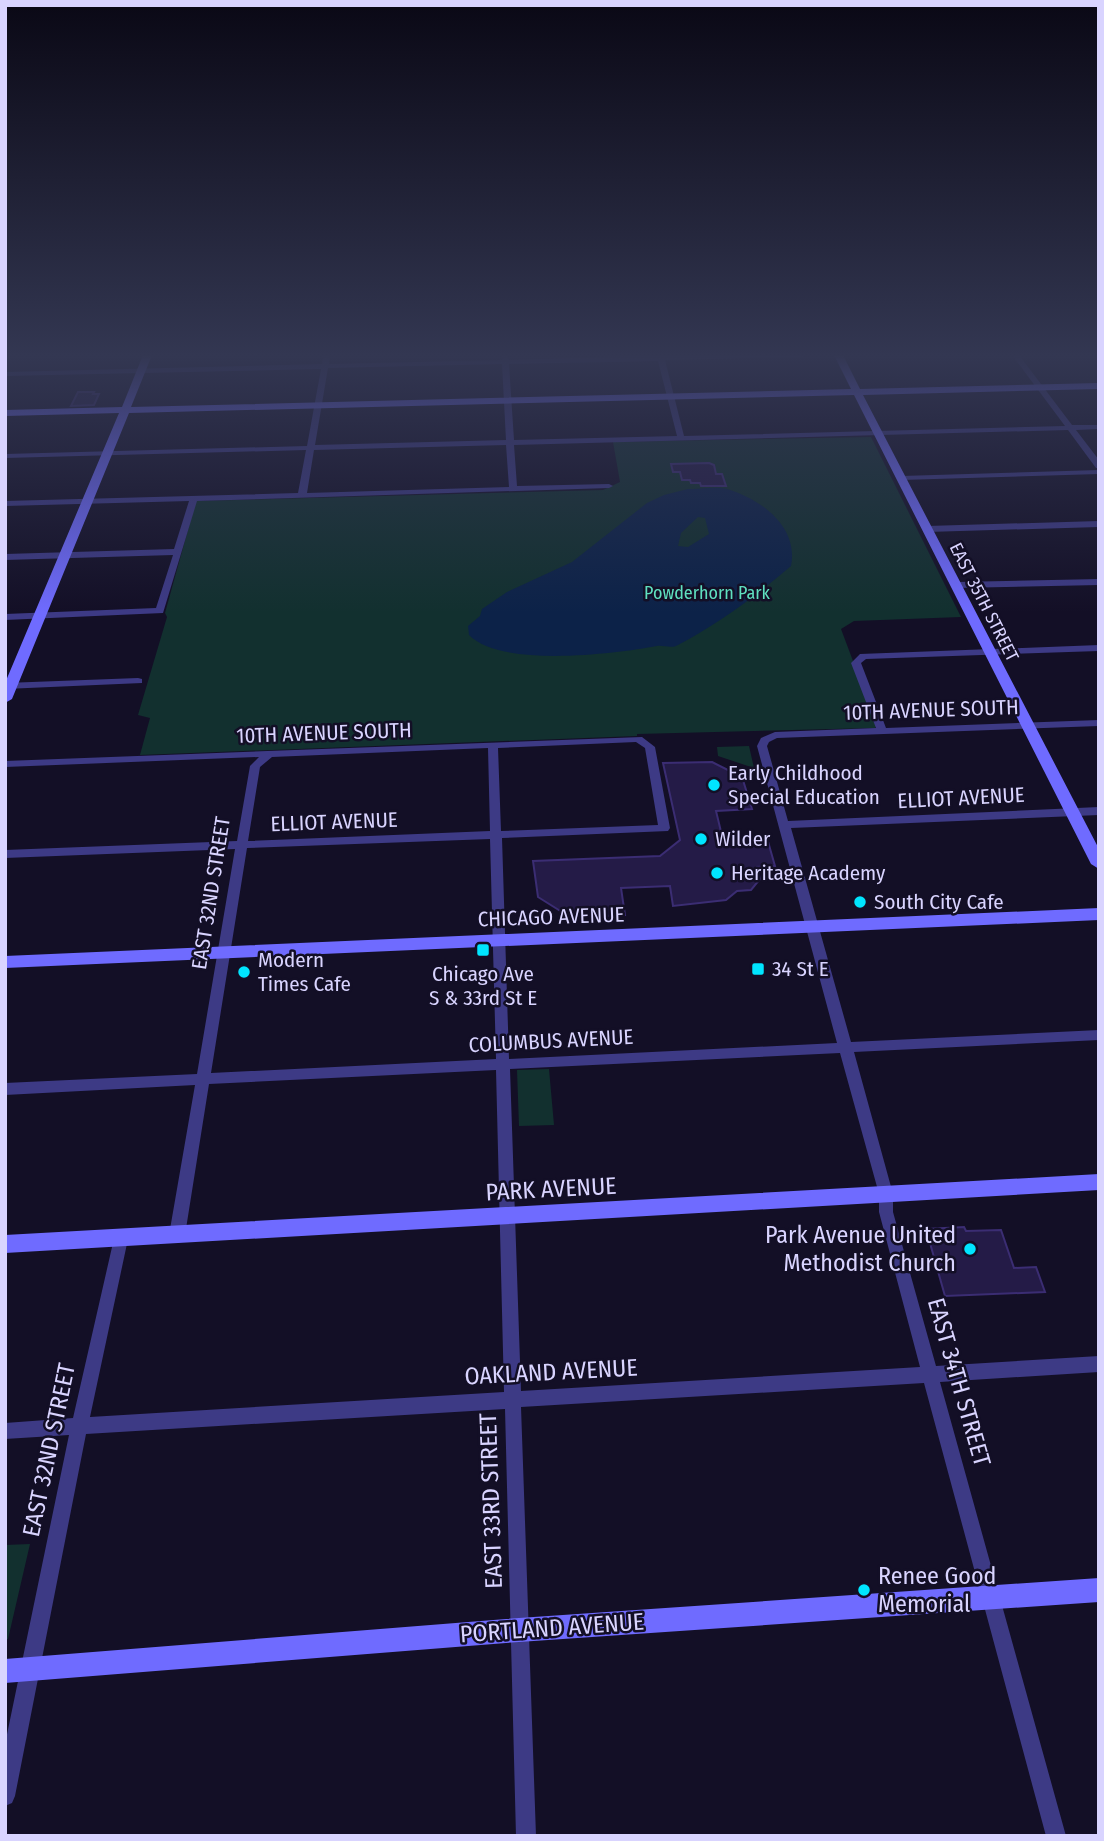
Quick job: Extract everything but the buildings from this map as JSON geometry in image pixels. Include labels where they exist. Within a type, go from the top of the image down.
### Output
[{"type":"street","points":[[5,699],[8,686],[113,441]]},
{"type":"street","points":[[302,495],[312,441]]},
{"type":"street","points":[[5,456],[558,441]]},
{"type":"street","name":"EAST 35TH STREET","points":[[881,441],[1099,864]]},
{"type":"street","points":[[1080,441],[1099,466]]},
{"type":"street","points":[[512,442],[513,489]]},
{"type":"street","points":[[901,478],[1099,472]]},
{"type":"street","points":[[5,504],[609,486]]},
{"type":"street","points":[[5,617],[160,611],[194,498]]},
{"type":"street","points":[[927,528],[1099,524]]},
{"type":"street","points":[[5,557],[177,552]]},
{"type":"street","points":[[956,585],[1099,582]]},
{"type":"street","points":[[882,731],[856,663],[863,656],[1099,648]]},
{"type":"street","points":[[8,686],[138,681]]},
{"type":"street","name":"10TH AVENUE SOUTH","points":[[765,740],[775,736],[1099,723]]},
{"type":"street","name":"10TH AVENUE SOUTH","points":[[5,764],[638,740],[650,747],[664,828]]},
{"type":"street","name":"EAST 34TH STREET","points":[[765,740],[762,746],[886,1194],[887,1212],[930,1375],[1056,1836]]},
{"type":"street","name":"EAST 33RD STREET","points":[[493,745],[526,1836]]},
{"type":"street","points":[[236,756],[247,758],[255,766],[269,754]]},
{"type":"street","name":"EAST 32ND STREET","points":[[177,1235],[255,766]]},
{"type":"street","name":"ELLIOT AVENUE","points":[[784,825],[1099,811]]},
{"type":"street","name":"ELLIOT AVENUE","points":[[5,854],[664,828]]},
{"type":"street","name":"CHICAGO AVENUE","points":[[5,962],[1099,914]]},
{"type":"street","name":"COLUMBUS AVENUE","points":[[5,1089],[1099,1035]]},
{"type":"street","name":"PARK AVENUE","points":[[5,1244],[1099,1182]]},
{"type":"street","name":"EAST 32ND STREET","points":[[5,1796],[98,1332],[120,1239]]},
{"type":"street","name":"OAKLAND AVENUE","points":[[5,1431],[1099,1364]]},
{"type":"street","name":"PORTLAND AVENUE","points":[[5,1671],[520,1630],[1099,1590]]},
{"type":"green space","name":"Powderhorn Park","points":[[873,441],[961,617],[854,621],[841,629],[877,725],[875,728],[637,734],[140,755],[150,718],[138,715],[167,617],[165,613],[196,501],[603,490],[620,482],[613,442]]},
{"type":"green space","points":[[749,746],[754,768],[718,756],[717,747]]},
{"type":"green space","points":[[549,1069],[554,1125],[519,1126],[517,1070]]},
{"type":"green space","points":[[30,1544],[8,1639],[5,1640],[5,1545]]},
{"type":"water","points":[[718,488],[752,500],[764,507],[783,527],[792,552],[791,566],[736,609],[676,646],[587,655],[531,655],[506,652],[485,645],[469,635],[468,626],[480,616],[482,609],[507,592],[572,562],[647,503],[688,489]],"holes":[[[698,517],[705,518],[709,534],[688,547],[678,546],[681,533]]]},
{"type":"place","name":"Early Childhood Special Education","points":[[714,785]]},
{"type":"place","name":"Wilder","points":[[701,839]]},
{"type":"place","name":"Heritage Academy","points":[[717,873]]},
{"type":"place","name":"South City Cafe","points":[[860,902]]},
{"type":"place","name":"Chicago Ave S & 33rd St E","points":[[483,950]]},
{"type":"place","name":"34 St E","points":[[758,969]]},
{"type":"place","name":"Modern Times Cafe","points":[[244,972]]},
{"type":"place","name":"Park Avenue United Methodist Church","points":[[970,1249]]},
{"type":"place","name":"Renee Good Memorial","points":[[864,1590]]}]
